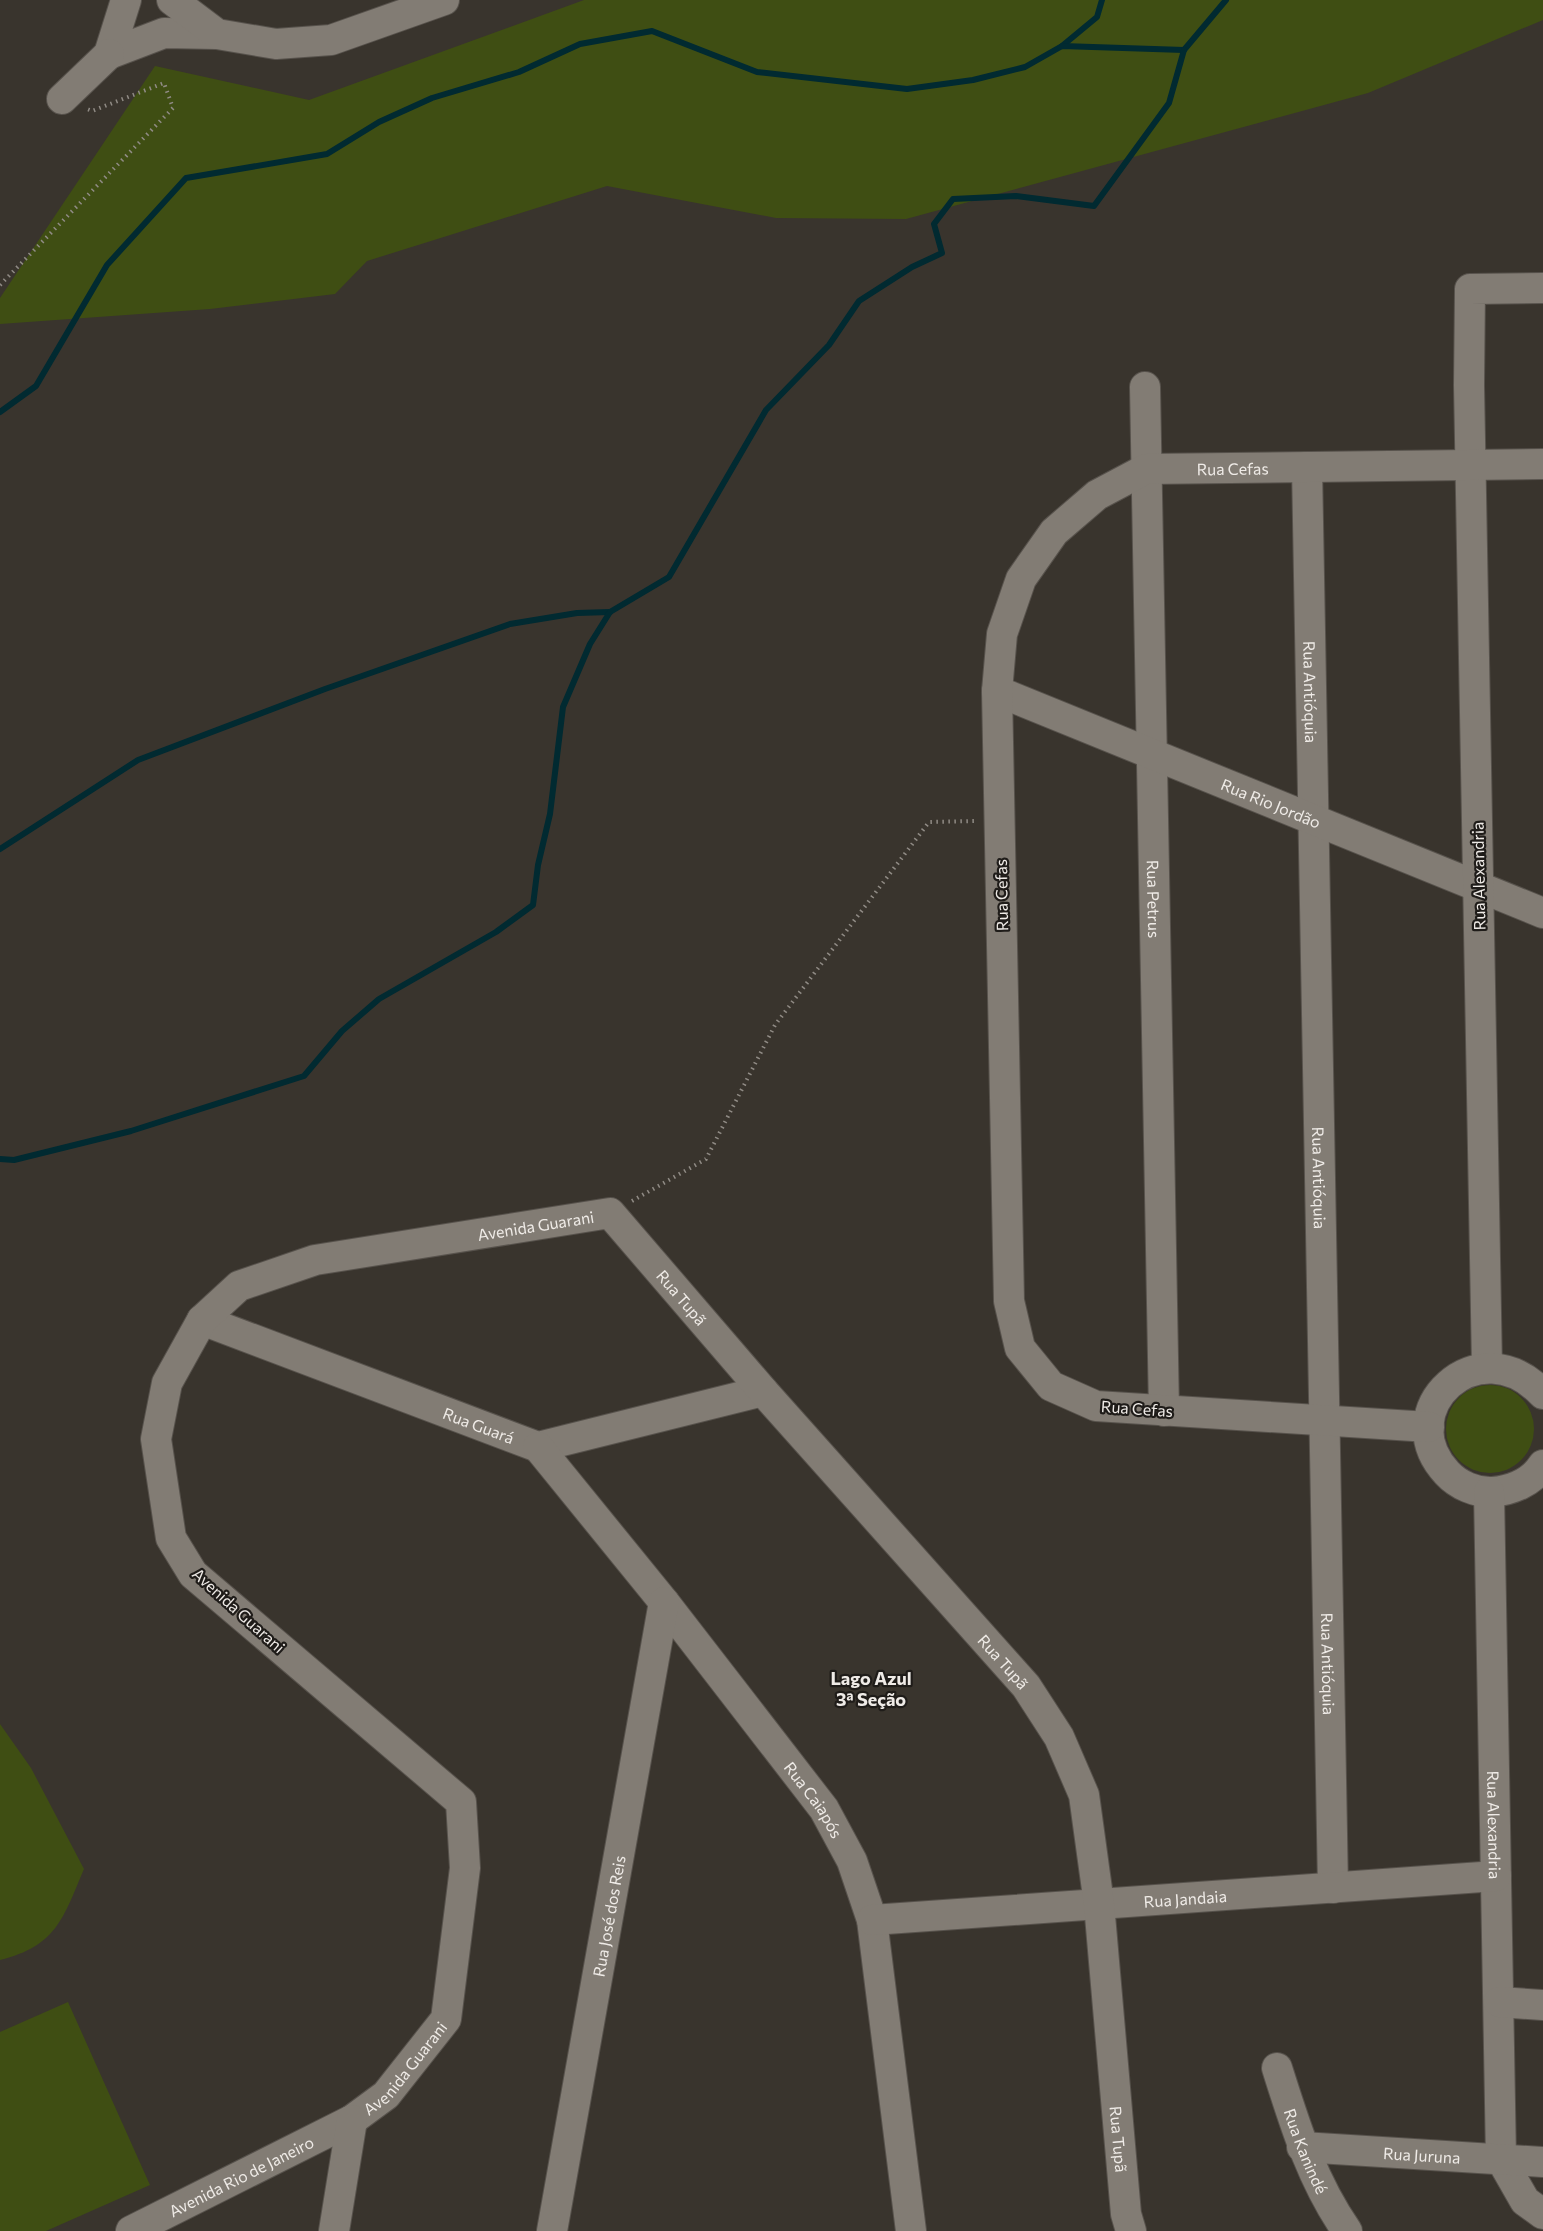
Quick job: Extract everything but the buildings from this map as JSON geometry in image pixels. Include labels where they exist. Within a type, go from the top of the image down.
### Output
[{"type":"street","points":[[109,54],[126,0]]},
{"type":"street","points":[[172,0],[217,34]]},
{"type":"street","points":[[62,99],[109,54],[164,33],[217,34],[276,44],[331,40],[444,0]]},
{"type":"street","name":"Rua Alexandria","points":[[1487,1367],[1468,385],[1470,289],[1543,288]]},
{"type":"street","name":"Rua Petrus","points":[[1145,387],[1164,1410]]},
{"type":"street","name":"Rua Cefas","points":[[1429,1427],[1096,1406],[1051,1386],[1020,1348],[1009,1301],[997,691],[1002,634],[1021,579],[1053,532],[1097,495],[1146,469],[1543,464]]},
{"type":"street","name":"Rua Antióquia","points":[[1307,467],[1333,1888]]},
{"type":"street","name":"Rua Rio Jordão","points":[[997,691],[1543,913]]},
{"type":"street","name":"Avenida Guarani","points":[[352,2120],[386,2095],[446,2019],[465,1868],[461,1802],[193,1574],[171,1538],[156,1439],[167,1383],[202,1320],[239,1286],[315,1260],[610,1213]]},
{"type":"street","name":"Rua Tupã","points":[[610,1213],[763,1390],[1026,1686],[1059,1737],[1084,1795],[1099,1904],[1126,2214],[1131,2231]]},
{"type":"street","name":"Rua Guará","points":[[202,1320],[538,1447]]},
{"type":"street","points":[[1543,1394],[1527,1378],[1508,1370],[1487,1367],[1469,1371],[1453,1380],[1440,1393],[1432,1409],[1429,1427],[1431,1446],[1439,1464],[1452,1479],[1470,1488],[1489,1492],[1508,1490],[1526,1482],[1543,1464]]},
{"type":"street","points":[[538,1447],[763,1390]]},
{"type":"street","name":"Rua Caiapós","points":[[538,1447],[664,1602],[824,1809],[852,1861],[872,1920],[911,2231]]},
{"type":"street","name":"Rua Alexandria","points":[[1489,1492],[1501,2159]]},
{"type":"street","name":"Rua José dos Reis","points":[[552,2231],[664,1602]]},
{"type":"street","name":"Rua Jandaia","points":[[872,1920],[1496,1876]]},
{"type":"street","points":[[1499,2002],[1543,2005]]},
{"type":"street","name":"Rua Kanindé","points":[[1277,2068],[1302,2147],[1330,2207],[1347,2231]]},
{"type":"street","points":[[334,2231],[352,2120]]},
{"type":"street","name":"Avenida Rio de Janeiro","points":[[131,2231],[352,2120]]},
{"type":"street","name":"Rua Juruna","points":[[1302,2147],[1543,2162]]},
{"type":"street","points":[[1501,2159],[1525,2201],[1543,2214]]},
{"type":"path","points":[[0,285],[172,108],[164,84],[92,111],[62,99]]},
{"type":"path","points":[[610,1213],[706,1159],[774,1025],[929,822],[1000,820]]},
{"type":"green space","points":[[584,0],[1543,0],[1543,20],[1368,93],[906,219],[776,218],[607,186],[367,261],[335,294],[210,309],[0,324],[0,298],[155,66],[309,100]]},
{"type":"green space","points":[[1481,1385],[1499,1385],[1515,1392],[1527,1404],[1534,1420],[1534,1438],[1527,1454],[1515,1466],[1499,1473],[1481,1473],[1465,1466],[1453,1454],[1446,1438],[1446,1420],[1453,1404],[1465,1392]]},
{"type":"green space","points":[[0,1724],[31,1768],[84,1869],[56,1928],[34,1947],[0,1960]]},
{"type":"green space","points":[[68,2002],[150,2185],[46,2231],[0,2231],[0,2032]]},
{"type":"waterway","points":[[1062,46],[1097,17],[1102,0]]},
{"type":"waterway","points":[[0,412],[36,386],[107,265],[186,178],[327,154],[379,122],[432,98],[519,72],[580,44],[652,31],[757,72],[907,89],[973,80],[1025,67],[1062,46],[1184,50],[1226,0]]},
{"type":"waterway","points":[[0,1159],[14,1160],[131,1131],[304,1076],[342,1031],[379,999],[496,932],[533,905],[538,865],[550,814],[563,707],[590,644],[610,612],[669,577],[766,410],[829,345],[859,301],[912,267],[942,253],[934,224],[953,199],[1016,196],[1094,206],[1169,103],[1184,50]]},
{"type":"waterway","points":[[0,849],[138,760],[325,689],[510,624],[577,613],[610,612]]},
{"type":"district","name":"Lago Azul 3ª Seção","points":[[871,1688]]}]
